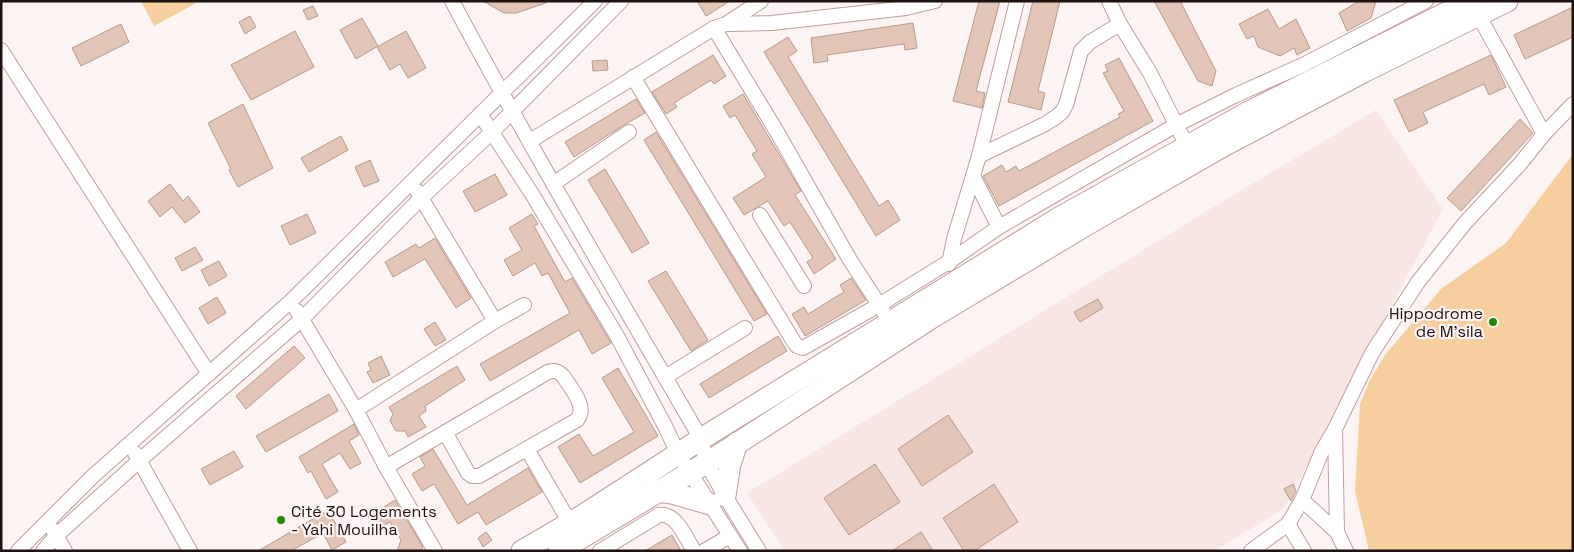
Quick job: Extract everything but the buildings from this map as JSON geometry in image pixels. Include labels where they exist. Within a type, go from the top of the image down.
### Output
[{"type":"main road","points":[[559,551],[581,524],[678,454],[1059,218],[1247,113],[1473,6],[1507,1]]},
{"type":"main road","points":[[522,551],[656,492],[931,318],[1086,224],[1223,146],[1365,71],[1473,6]]},
{"type":"main road","points":[[656,492],[717,500],[736,443]]},
{"type":"street","points":[[452,1],[553,184],[701,439],[698,467],[717,500],[760,551]]},
{"type":"street","points":[[18,551],[93,476],[290,302],[595,1]]},
{"type":"street","points":[[43,551],[56,536],[140,460],[302,319],[421,198],[492,132],[621,1]]},
{"type":"street","points":[[720,26],[772,23],[906,8],[935,1]]},
{"type":"street","points":[[944,289],[954,239],[979,156],[1016,1]]},
{"type":"street","points":[[1109,1],[1120,24],[1150,73],[1188,146]]},
{"type":"street","points":[[633,78],[800,348],[806,347],[879,305],[950,261],[999,227],[1176,125],[1303,65],[1426,1]]},
{"type":"street","points":[[530,141],[720,26],[753,3]]},
{"type":"street","points":[[1473,6],[1544,134]]},
{"type":"street","points":[[979,156],[1056,117],[1066,105],[1081,51],[1090,42],[1120,24]]},
{"type":"street","points":[[720,26],[777,132],[850,260],[891,322]]},
{"type":"street","points":[[1,50],[209,374]]},
{"type":"street","points":[[1251,551],[1288,524],[1302,500],[1322,451],[1335,429],[1372,353],[1418,282],[1464,223],[1573,104]]},
{"type":"street","points":[[480,114],[532,194],[617,336],[678,454],[698,467],[717,500],[730,536],[740,551]]},
{"type":"street","points":[[553,184],[629,132]]},
{"type":"street","points":[[973,176],[999,227]]},
{"type":"street","points":[[411,183],[495,321]]},
{"type":"street","points":[[760,215],[804,286]]},
{"type":"street","points":[[290,302],[356,410],[386,467],[435,551]]},
{"type":"street","points":[[356,410],[495,321],[524,305]]},
{"type":"street","points":[[665,377],[745,328]]},
{"type":"street","points":[[386,467],[445,432],[548,372],[559,372],[563,376],[581,406],[582,411],[577,420],[478,476],[472,476],[468,472],[445,432]]},
{"type":"street","points":[[1335,429],[1337,532]]},
{"type":"street","points":[[129,444],[140,460],[190,551]]},
{"type":"street","points":[[527,449],[601,550],[659,515],[664,514],[674,519],[694,551]]},
{"type":"street","points":[[1302,500],[1337,532],[1346,551]]},
{"type":"street","points":[[48,520],[65,551]]},
{"type":"street","points":[[1288,524],[1304,551]]},
{"type":"street","points":[[704,551],[730,536]]},
{"type":"shaded area","points":[[141,1],[198,1],[198,2],[154,26]]},
{"type":"shaded area","points":[[1376,110],[1443,209],[1286,505],[1277,513],[1214,551],[785,551],[747,493],[1225,200]]},
{"type":"shaded area","name":"Hippodrome de M'sila","points":[[1573,154],[1573,551],[1369,551],[1355,491],[1360,404],[1369,382],[1385,355],[1441,289],[1506,243]]},
{"type":"place","name":"Hippodrome de M'sila","points":[[1493,322]]},
{"type":"place","name":"Cité 30 Logements - Yahi Mouilha","points":[[281,520]]}]
